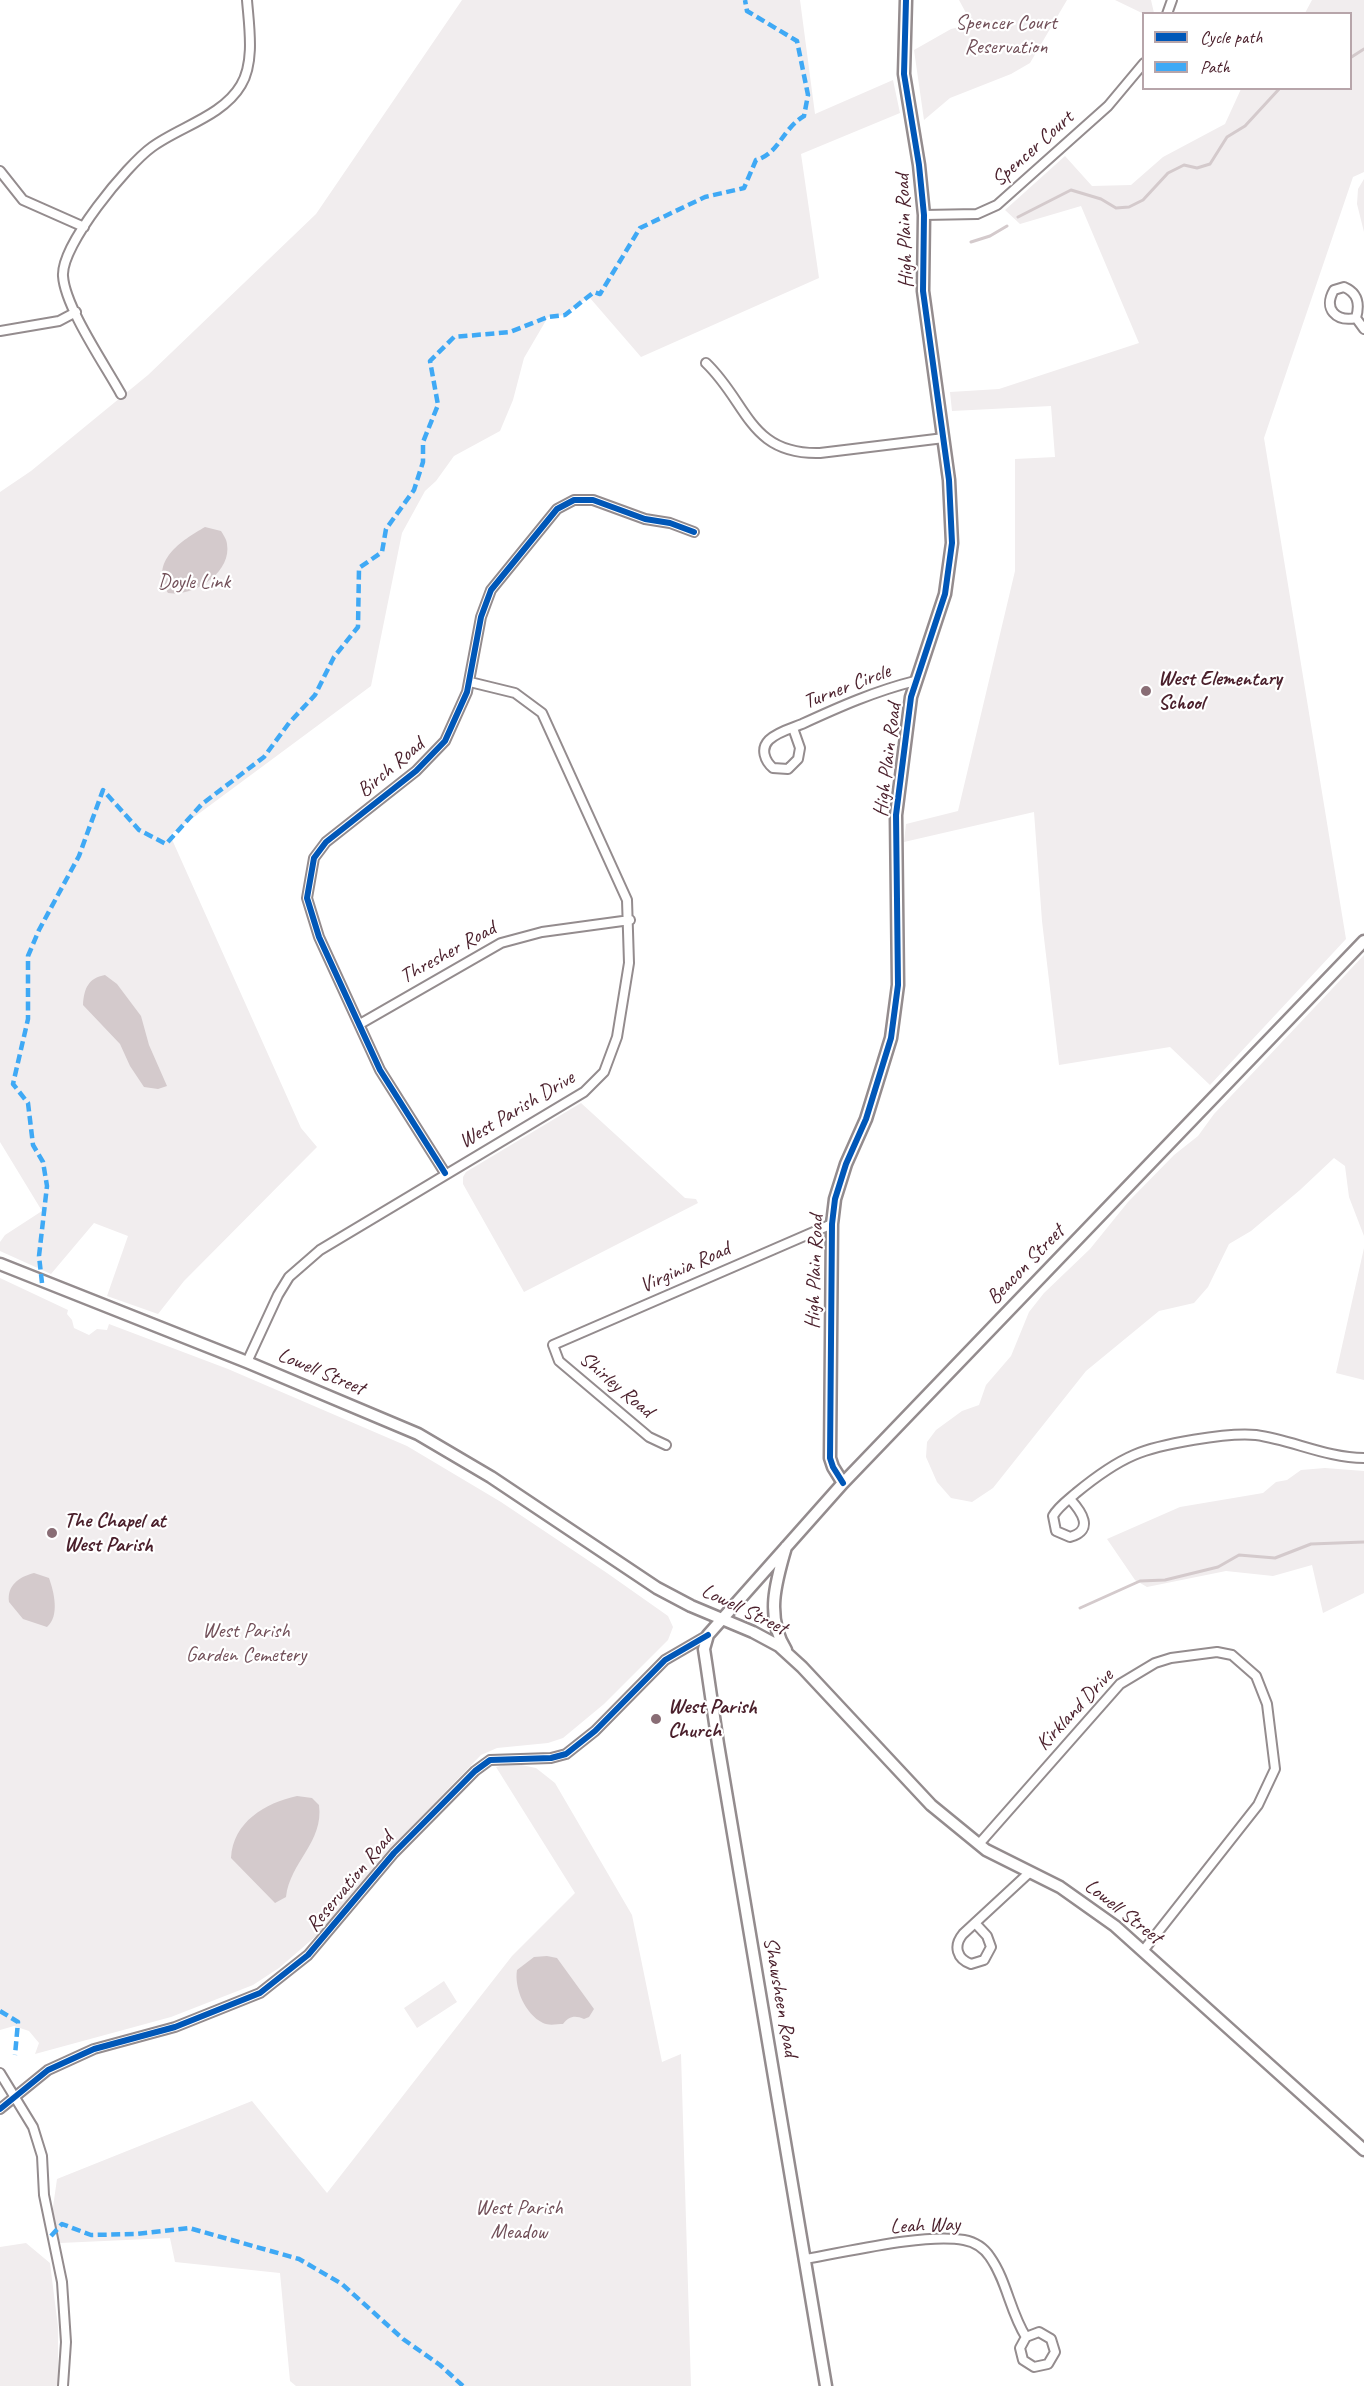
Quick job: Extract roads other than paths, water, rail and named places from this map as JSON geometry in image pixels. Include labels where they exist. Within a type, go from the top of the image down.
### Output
[{"type":"main road","name":"High Plain Road","points":[[843,1483],[832,1467],[830,1458],[832,1224],[835,1199],[846,1164],[866,1119],[891,1038],[898,985],[896,815],[915,681],[945,594],[951,556],[951,504],[923,291],[924,215],[920,165],[904,74],[906,0]]},
{"type":"main road","name":"Beacon Street","points":[[720,1619],[843,1483],[1364,941]]},
{"type":"main road","name":"Lowell Street","points":[[0,1264],[392,1422],[447,1450],[657,1588],[720,1619],[753,1632],[792,1657],[931,1805],[979,1844],[1060,1887],[1087,1905],[1143,1951],[1364,2150]]},
{"type":"main road","points":[[787,1544],[774,1592],[774,1618],[777,1635],[792,1657]]},
{"type":"main road","points":[[708,1635],[720,1619]]},
{"type":"main road","name":"Shawsheen Road","points":[[708,1635],[704,1649],[716,1733],[826,2386]]},
{"type":"street","points":[[121,394],[76,312],[65,288],[63,269],[71,246],[84,227],[139,158],[163,140],[220,106],[240,88],[247,73],[249,58],[247,0]]},
{"type":"street","name":"Spencer Court","points":[[924,215],[977,214],[1004,200],[1108,106],[1142,64]]},
{"type":"street","points":[[0,171],[23,200],[84,227]]},
{"type":"street","points":[[1356,318],[1348,320],[1334,315],[1329,306],[1329,298],[1334,290],[1344,287],[1352,290],[1357,298],[1356,318],[1364,329]]},
{"type":"street","points":[[0,331],[59,321],[76,312]]},
{"type":"street","points":[[706,363],[727,386],[754,429],[782,449],[801,453],[820,453],[944,438]]},
{"type":"street","name":"Birch Road","points":[[445,1173],[392,1091],[311,915],[307,890],[311,867],[326,842],[437,751],[455,722],[470,682],[481,618],[491,590],[544,523],[562,505],[580,499],[594,500],[645,519],[670,523],[694,532]]},
{"type":"street","name":"Turner Circle","points":[[793,728],[800,748],[798,759],[788,769],[773,768],[766,760],[765,746],[772,737],[869,694],[915,681]]},
{"type":"street","name":"West Parish Drive","points":[[247,1362],[278,1294],[300,1266],[320,1250],[445,1173],[573,1098],[598,1080],[612,1053],[623,1007],[629,963],[630,920],[625,894],[588,819],[542,712],[515,693],[470,682]]},
{"type":"street","name":"Thresher Road","points":[[360,1024],[501,943],[542,932],[630,920]]},
{"type":"street","name":"Virginia Road","points":[[553,1345],[832,1224]]},
{"type":"street","name":"Shirley Road","points":[[553,1345],[559,1361],[650,1437],[666,1445]]},
{"type":"street","points":[[1070,1499],[1083,1513],[1085,1523],[1080,1533],[1070,1537],[1056,1531],[1052,1521],[1056,1511],[1070,1499],[1131,1456],[1159,1448],[1223,1436],[1257,1436],[1341,1456],[1364,1458]]},
{"type":"street","name":"Reservation Road","points":[[0,2109],[48,2070],[94,2049],[175,2027],[260,1993],[308,1956],[394,1853],[475,1771],[490,1760],[551,1758],[566,1754],[595,1731],[665,1660],[708,1635]]},
{"type":"street","name":"Kirkland Drive","points":[[979,1844],[1120,1684],[1155,1663],[1171,1658],[1216,1652],[1232,1655],[1256,1676],[1267,1704],[1275,1769],[1258,1805],[1143,1951]]},
{"type":"street","points":[[975,1923],[987,1936],[991,1947],[984,1960],[971,1964],[962,1959],[957,1947],[961,1937],[975,1923],[1030,1872]]},
{"type":"street","points":[[0,2073],[33,2127],[42,2156],[44,2195],[62,2282],[66,2342],[63,2386]]},
{"type":"street","name":"Leah Way","points":[[805,2259],[904,2243],[954,2240],[970,2242],[981,2248],[992,2259],[1026,2337]]},
{"type":"street","name":"Leah Way","points":[[1039,2332],[1051,2339],[1055,2352],[1048,2364],[1034,2367],[1023,2360],[1020,2348],[1026,2337],[1039,2332]]},
{"type":"waterway","points":[[1352,57],[1364,49]]},
{"type":"waterway","points":[[1018,217],[1071,190],[1101,199],[1116,208],[1129,207],[1143,200],[1168,173],[1184,165],[1197,168],[1210,164],[1227,137],[1245,126],[1278,90]]},
{"type":"waterway","points":[[971,242],[990,236],[1007,226]]},
{"type":"waterway","points":[[1080,1608],[1140,1581],[1165,1580],[1218,1567],[1239,1555],[1275,1558],[1311,1544],[1364,1542]]},
{"type":"place","name":"West Elementary School","points":[[1146,691]]},
{"type":"place","name":"The Chapel at West Parish","points":[[52,1533]]},
{"type":"place","name":"West Parish Church","points":[[656,1719]]},
{"type":"park label","name":"Spencer Court Reservation","points":[[1006,35]]},
{"type":"park label","name":"Doyle Link","points":[[194,582]]},
{"type":"park label","name":"West Parish Garden Cemetery","points":[[246,1643]]},
{"type":"park label","name":"West Parish Meadow","points":[[519,2220]]}]
